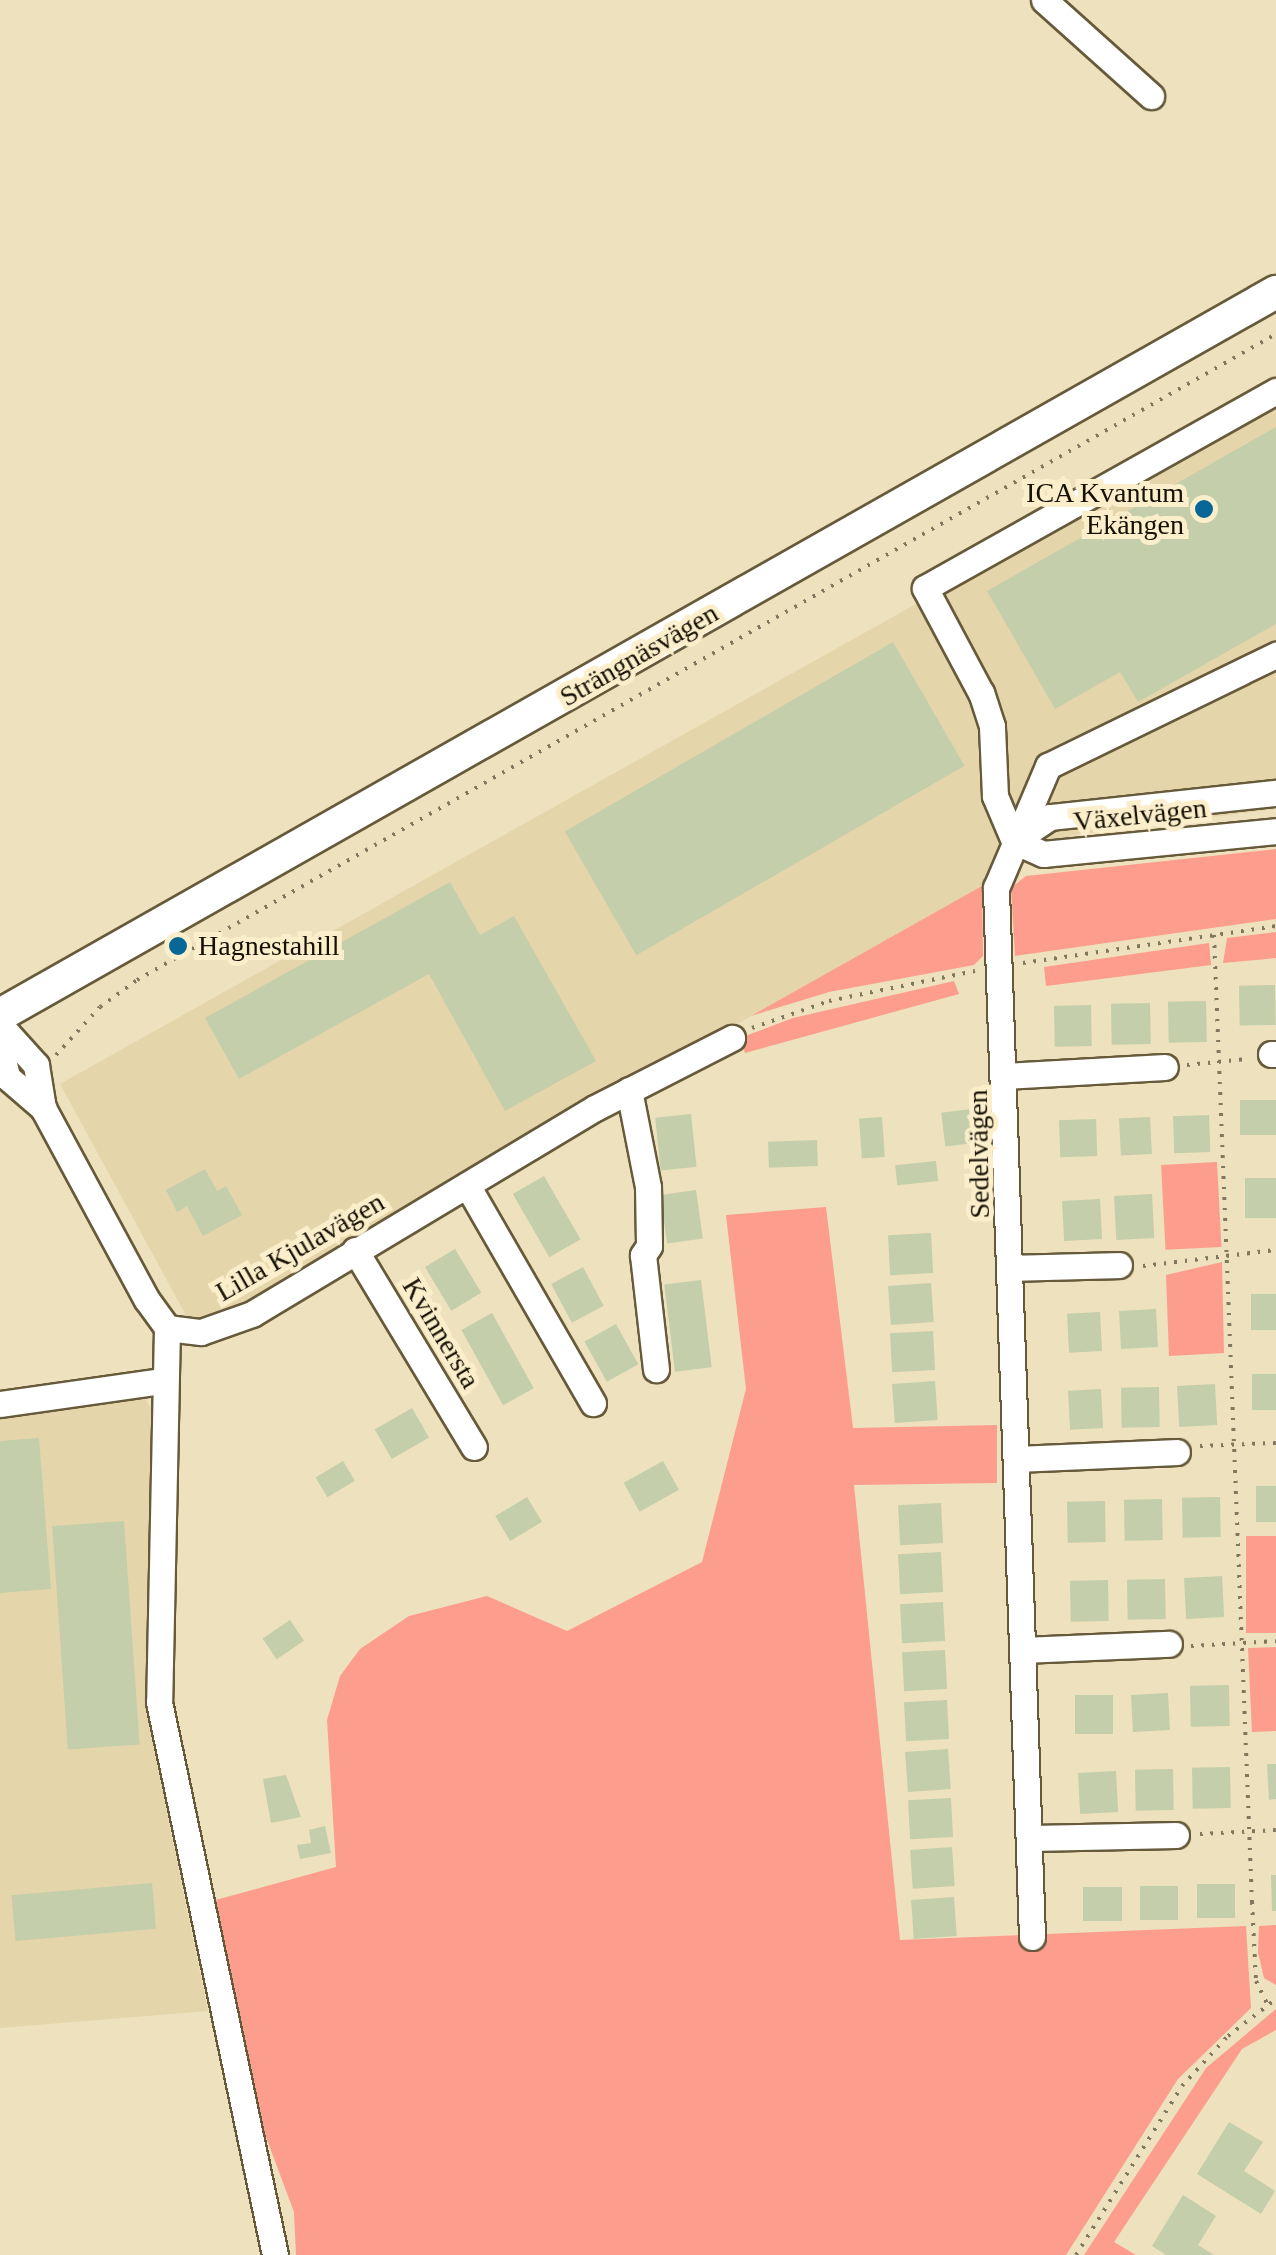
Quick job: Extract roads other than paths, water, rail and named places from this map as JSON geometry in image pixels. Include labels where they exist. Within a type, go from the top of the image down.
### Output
[{"type":"main road","name":"Strängnäsvägen","points":[[0,1015],[1276,292]]},
{"type":"street","points":[[1044,0],[1151,96]]},
{"type":"street","points":[[1014,841],[995,796],[992,726],[981,694],[926,588],[1276,391]]},
{"type":"street","points":[[1004,1076],[996,888],[1048,766],[1276,655]]},
{"type":"street","points":[[1014,841],[1050,818],[1276,792]]},
{"type":"street","name":"Växelvägen","points":[[1014,841],[1043,854],[1276,831]]},
{"type":"street","points":[[0,1025],[36,1065],[43,1108],[167,1328],[162,1381],[167,1532],[160,1702],[232,2072],[267,2199],[275,2255]]},
{"type":"street","name":"Lilla Kjulavägen","points":[[167,1328],[201,1332],[229,1325],[629,1090],[732,1038]]},
{"type":"street","points":[[0,1046],[7,1078],[43,1108]]},
{"type":"street","name":"Sedelvägen","points":[[1032,1937],[1032,1838],[1004,1076],[1165,1067]]},
{"type":"street","points":[[629,1090],[648,1187],[649,1246],[643,1255],[656,1370]]},
{"type":"street","points":[[466,1186],[593,1403]]},
{"type":"street","name":"Kvinnersta","points":[[355,1250],[474,1447]]},
{"type":"street","points":[[1011,1268],[1119,1266]]},
{"type":"street","points":[[0,1404],[162,1381]]},
{"type":"street","points":[[1017,1459],[1172,1452]]},
{"type":"street","points":[[1023,1650],[1170,1644]]},
{"type":"street","points":[[1032,1838],[1176,1835]]},
{"type":"place","name":"ICA Kvantum Ekängen","points":[[1204,509]]},
{"type":"place","name":"Hagnestahill","points":[[178,946]]}]
